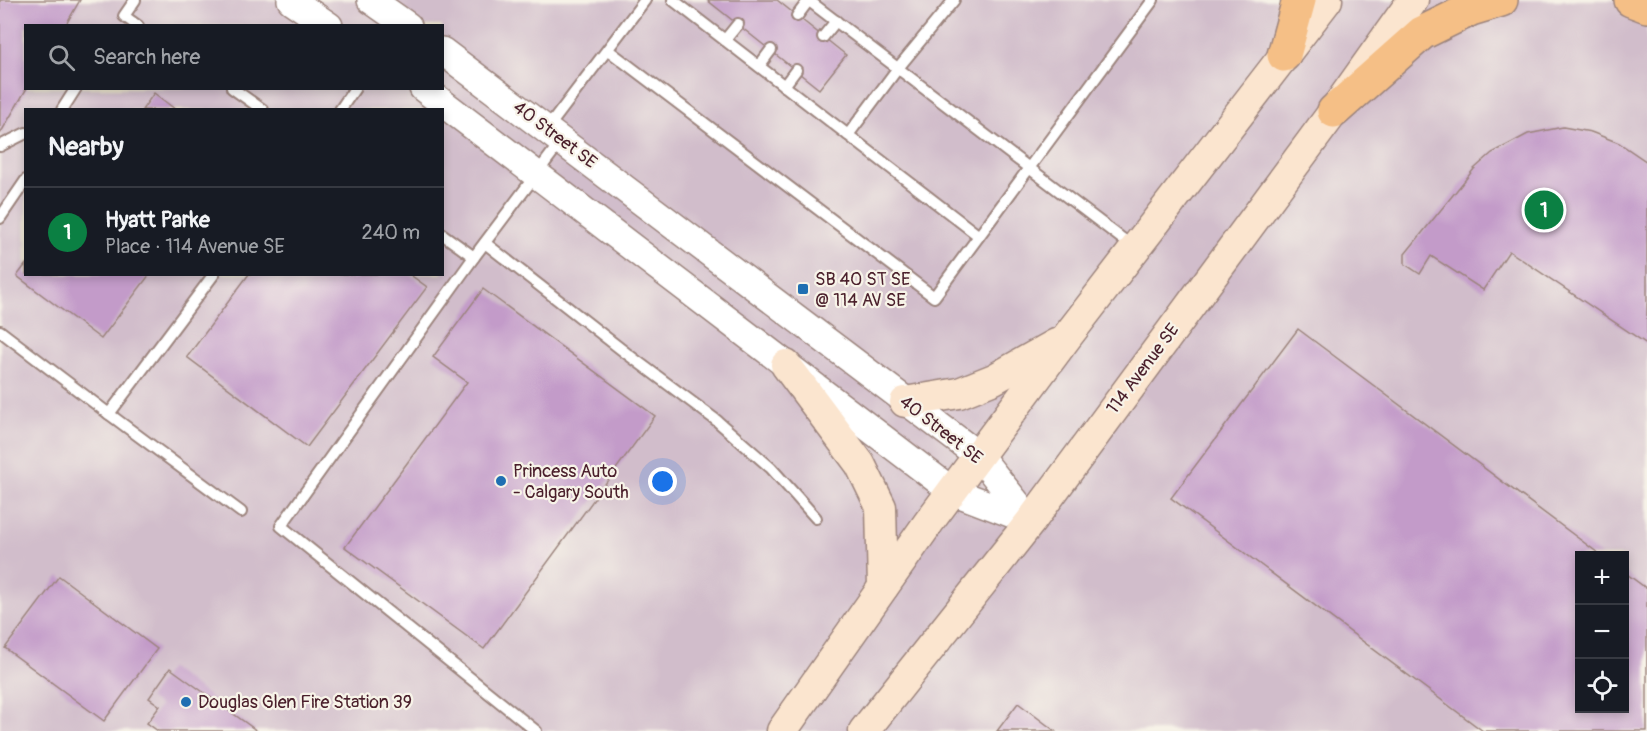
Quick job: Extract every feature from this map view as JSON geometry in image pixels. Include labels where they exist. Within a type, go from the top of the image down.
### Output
[{"type":"main road","points":[[1284,55],[1299,0]]},
{"type":"main road","points":[[782,731],[883,586],[1066,338],[1327,0]]},
{"type":"main road","name":"114 Avenue SE","points":[[864,731],[1031,521],[1334,111],[1413,0]]},
{"type":"main road","points":[[1334,111],[1422,33],[1471,9],[1501,0]]},
{"type":"main road","points":[[1631,0],[1647,6]]},
{"type":"main road","points":[[905,402],[959,393],[994,379],[1066,338]]},
{"type":"main road","points":[[786,365],[860,464],[881,507],[883,586]]},
{"type":"street","points":[[291,0],[326,24]]},
{"type":"street","name":"40 Street SE","points":[[444,52],[979,456],[1031,521]]},
{"type":"street","points":[[426,90],[952,491],[1031,521]]},
{"type":"lane","points":[[121,21],[135,0]]},
{"type":"lane","points":[[536,731],[282,526],[536,174],[555,135],[608,50],[645,0]]},
{"type":"lane","points":[[673,0],[979,236]]},
{"type":"lane","points":[[797,16],[809,0],[1136,250]]},
{"type":"lane","points":[[848,135],[898,68],[954,0]]},
{"type":"lane","points":[[608,50],[934,297],[1153,0]]},
{"type":"lane","points":[[823,37],[836,21]]},
{"type":"lane","points":[[725,40],[738,24]]},
{"type":"lane","points":[[759,66],[771,50]]},
{"type":"lane","points":[[784,86],[796,70]]},
{"type":"lane","points":[[63,108],[75,90]]},
{"type":"lane","points":[[235,90],[260,108]]},
{"type":"lane","points":[[341,108],[354,90]]},
{"type":"lane","points":[[0,146],[24,134]]},
{"type":"lane","points":[[0,218],[24,183]]},
{"type":"lane","points":[[444,235],[474,257]]},
{"type":"lane","points":[[485,243],[716,420],[771,468],[816,518]]},
{"type":"lane","points":[[109,414],[212,276]]},
{"type":"lane","points":[[0,331],[241,512]]},
{"type":"shaded area","points":[[0,0],[1622,0],[1647,18],[1647,731],[0,731]]},
{"type":"building","points":[[0,0],[80,0],[66,24],[24,24],[24,90],[26,90],[0,134]]},
{"type":"building","points":[[707,0],[777,0],[846,55],[819,89]]},
{"type":"building","points":[[154,93],[173,108],[143,108]]},
{"type":"building","points":[[1563,127],[1591,132],[1619,143],[1647,162],[1647,344],[1509,251],[1483,290],[1431,256],[1420,274],[1405,264],[1405,254],[1474,169],[1492,153],[1528,134]]},
{"type":"building","points":[[24,267],[24,276],[148,276],[101,339],[17,276]]},
{"type":"building","points":[[248,276],[412,276],[427,287],[307,447],[187,357]]},
{"type":"building","name":"Princess Auto - Calgary South","points":[[483,289],[655,416],[484,649],[345,547],[467,382],[433,357]]},
{"type":"building","points":[[1298,329],[1595,551],[1575,551],[1575,713],[1629,713],[1629,576],[1647,589],[1647,731],[1483,731],[1171,498]]},
{"type":"building","points":[[59,576],[157,649],[104,721],[5,648]]},
{"type":"building","name":"Douglas Glen Fire Station 39","points":[[170,668],[257,731],[158,731],[147,723],[160,706],[149,698]]},
{"type":"building","points":[[1018,703],[1055,731],[997,731]]},
{"type":"place","name":"Hyatt Parke","points":[[1544,210]]},
{"type":"place","name":"SB 40 ST SE @ 114 AV SE","points":[[803,289]]},
{"type":"place","name":"Princess Auto - Calgary South","points":[[501,481]]},
{"type":"place","name":"Douglas Glen Fire Station 39","points":[[186,702]]}]
